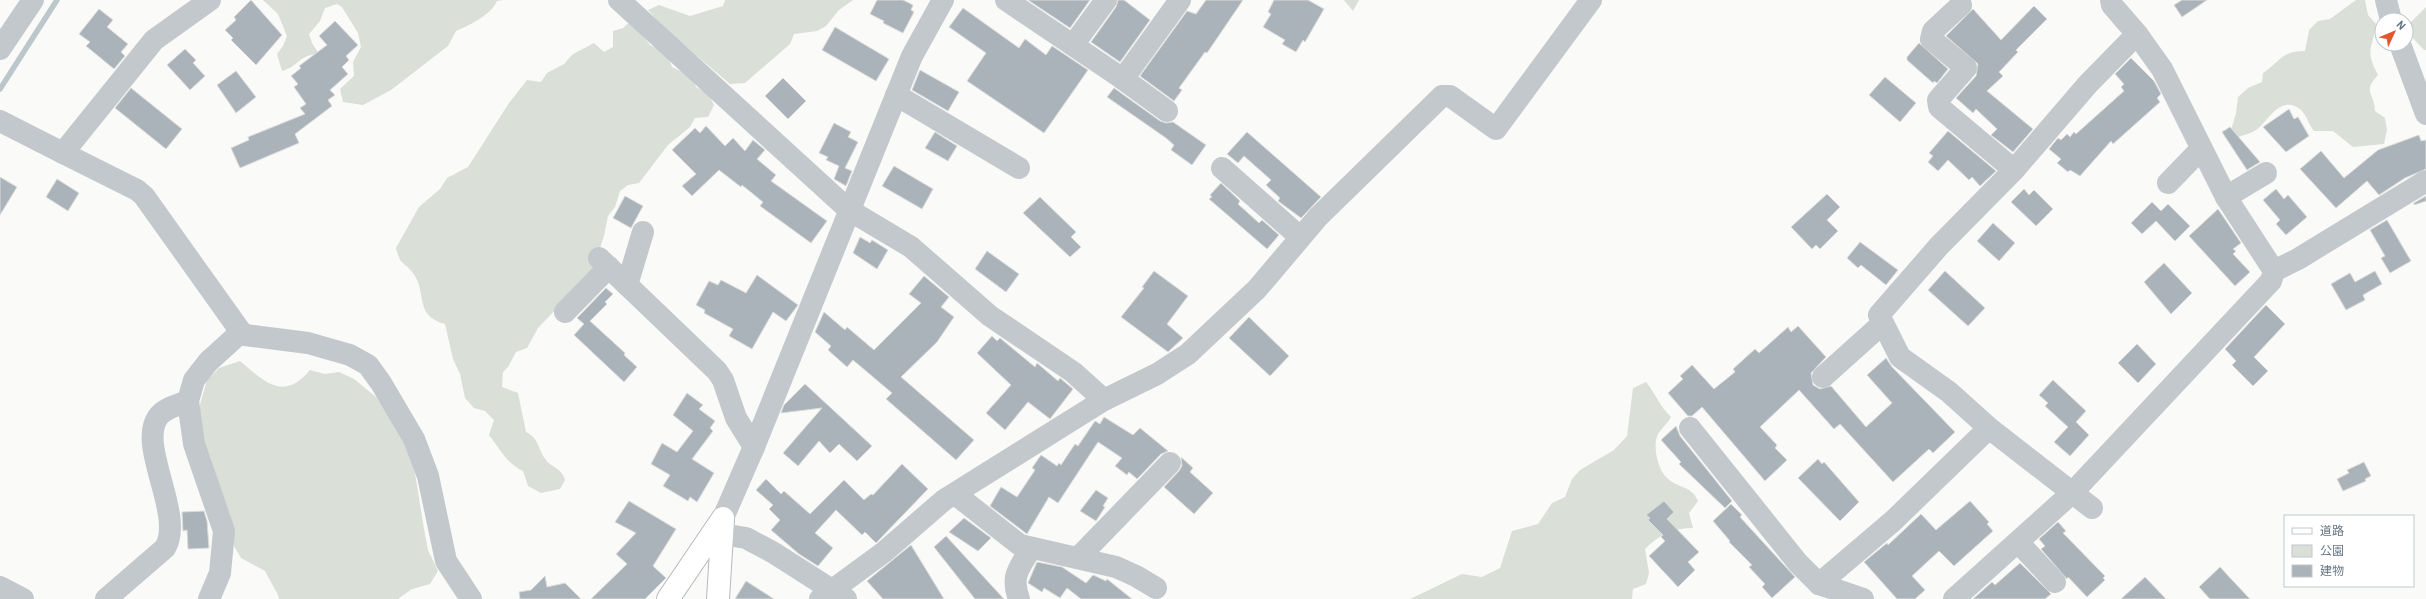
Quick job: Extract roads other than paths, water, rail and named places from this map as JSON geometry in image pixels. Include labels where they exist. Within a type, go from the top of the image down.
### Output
[{"type":"main road","points":[[668,599],[723,526]]},
{"type":"main road","points":[[718,599],[723,526]]},
{"type":"street","points":[[0,49],[33,0]]},
{"type":"street","points":[[63,153],[154,40],[210,0]]},
{"type":"street","points":[[619,0],[849,210],[911,247],[990,316],[1073,372],[1104,400]]},
{"type":"street","points":[[943,0],[912,56],[723,526],[774,553],[832,596],[884,552],[925,514],[1104,400],[1157,374],[1188,354],[1257,289],[1300,237],[1442,96],[1450,96],[1496,129],[1591,0]]},
{"type":"street","points":[[1073,45],[1106,0]]},
{"type":"street","points":[[1123,79],[1180,0]]},
{"type":"street","points":[[2111,0],[2112,5],[2137,34],[2162,70],[2226,197],[2274,271]]},
{"type":"street","points":[[2386,0],[2389,12]]},
{"type":"street","points":[[1018,3],[1073,45],[1167,111]]},
{"type":"street","points":[[1961,5],[1933,31],[1932,39],[1966,68],[1938,100],[1939,107],[2014,170]]},
{"type":"street","points":[[1823,377],[1881,319],[1939,246],[2014,170],[2088,84],[2137,34]]},
{"type":"street","points":[[2403,52],[2426,114]]},
{"type":"street","points":[[896,95],[1019,168]]},
{"type":"street","points":[[0,121],[137,190],[144,196],[241,332],[245,335],[308,343],[350,355],[368,365],[381,383],[414,438],[428,476],[446,561],[471,599]]},
{"type":"street","points":[[2168,183],[2201,149]]},
{"type":"street","points":[[1222,168],[1300,237]]},
{"type":"street","points":[[2226,197],[2266,173]]},
{"type":"street","points":[[1958,598],[2073,492],[2271,281],[2274,271],[2298,259],[2426,181]]},
{"type":"street","points":[[627,285],[643,232]]},
{"type":"street","points":[[565,312],[604,263],[717,371],[723,380],[736,418],[754,447]]},
{"type":"street","points":[[1881,319],[1900,357],[1949,392],[1990,428],[2092,508]]},
{"type":"street","points":[[209,599],[220,573],[224,531],[194,444],[188,401],[194,380],[208,362],[241,332]]},
{"type":"street","points":[[106,599],[165,548],[170,540],[166,503],[153,447],[154,427],[158,417],[168,409],[188,401]]},
{"type":"street","points":[[1690,428],[1798,563],[1819,584],[1863,599]]},
{"type":"street","points":[[1819,584],[1893,521],[1990,428]]},
{"type":"street","points":[[1078,558],[1170,462]]},
{"type":"street","points":[[955,494],[1006,536],[1020,545],[1116,567],[1136,576],[1156,588]]},
{"type":"street","points":[[2018,542],[2055,582]]},
{"type":"street","points":[[1019,599],[1014,586],[1014,578],[1031,548]]},
{"type":"street","points":[[0,587],[23,599]]},
{"type":"waterway","points":[[0,89],[57,0]]}]
